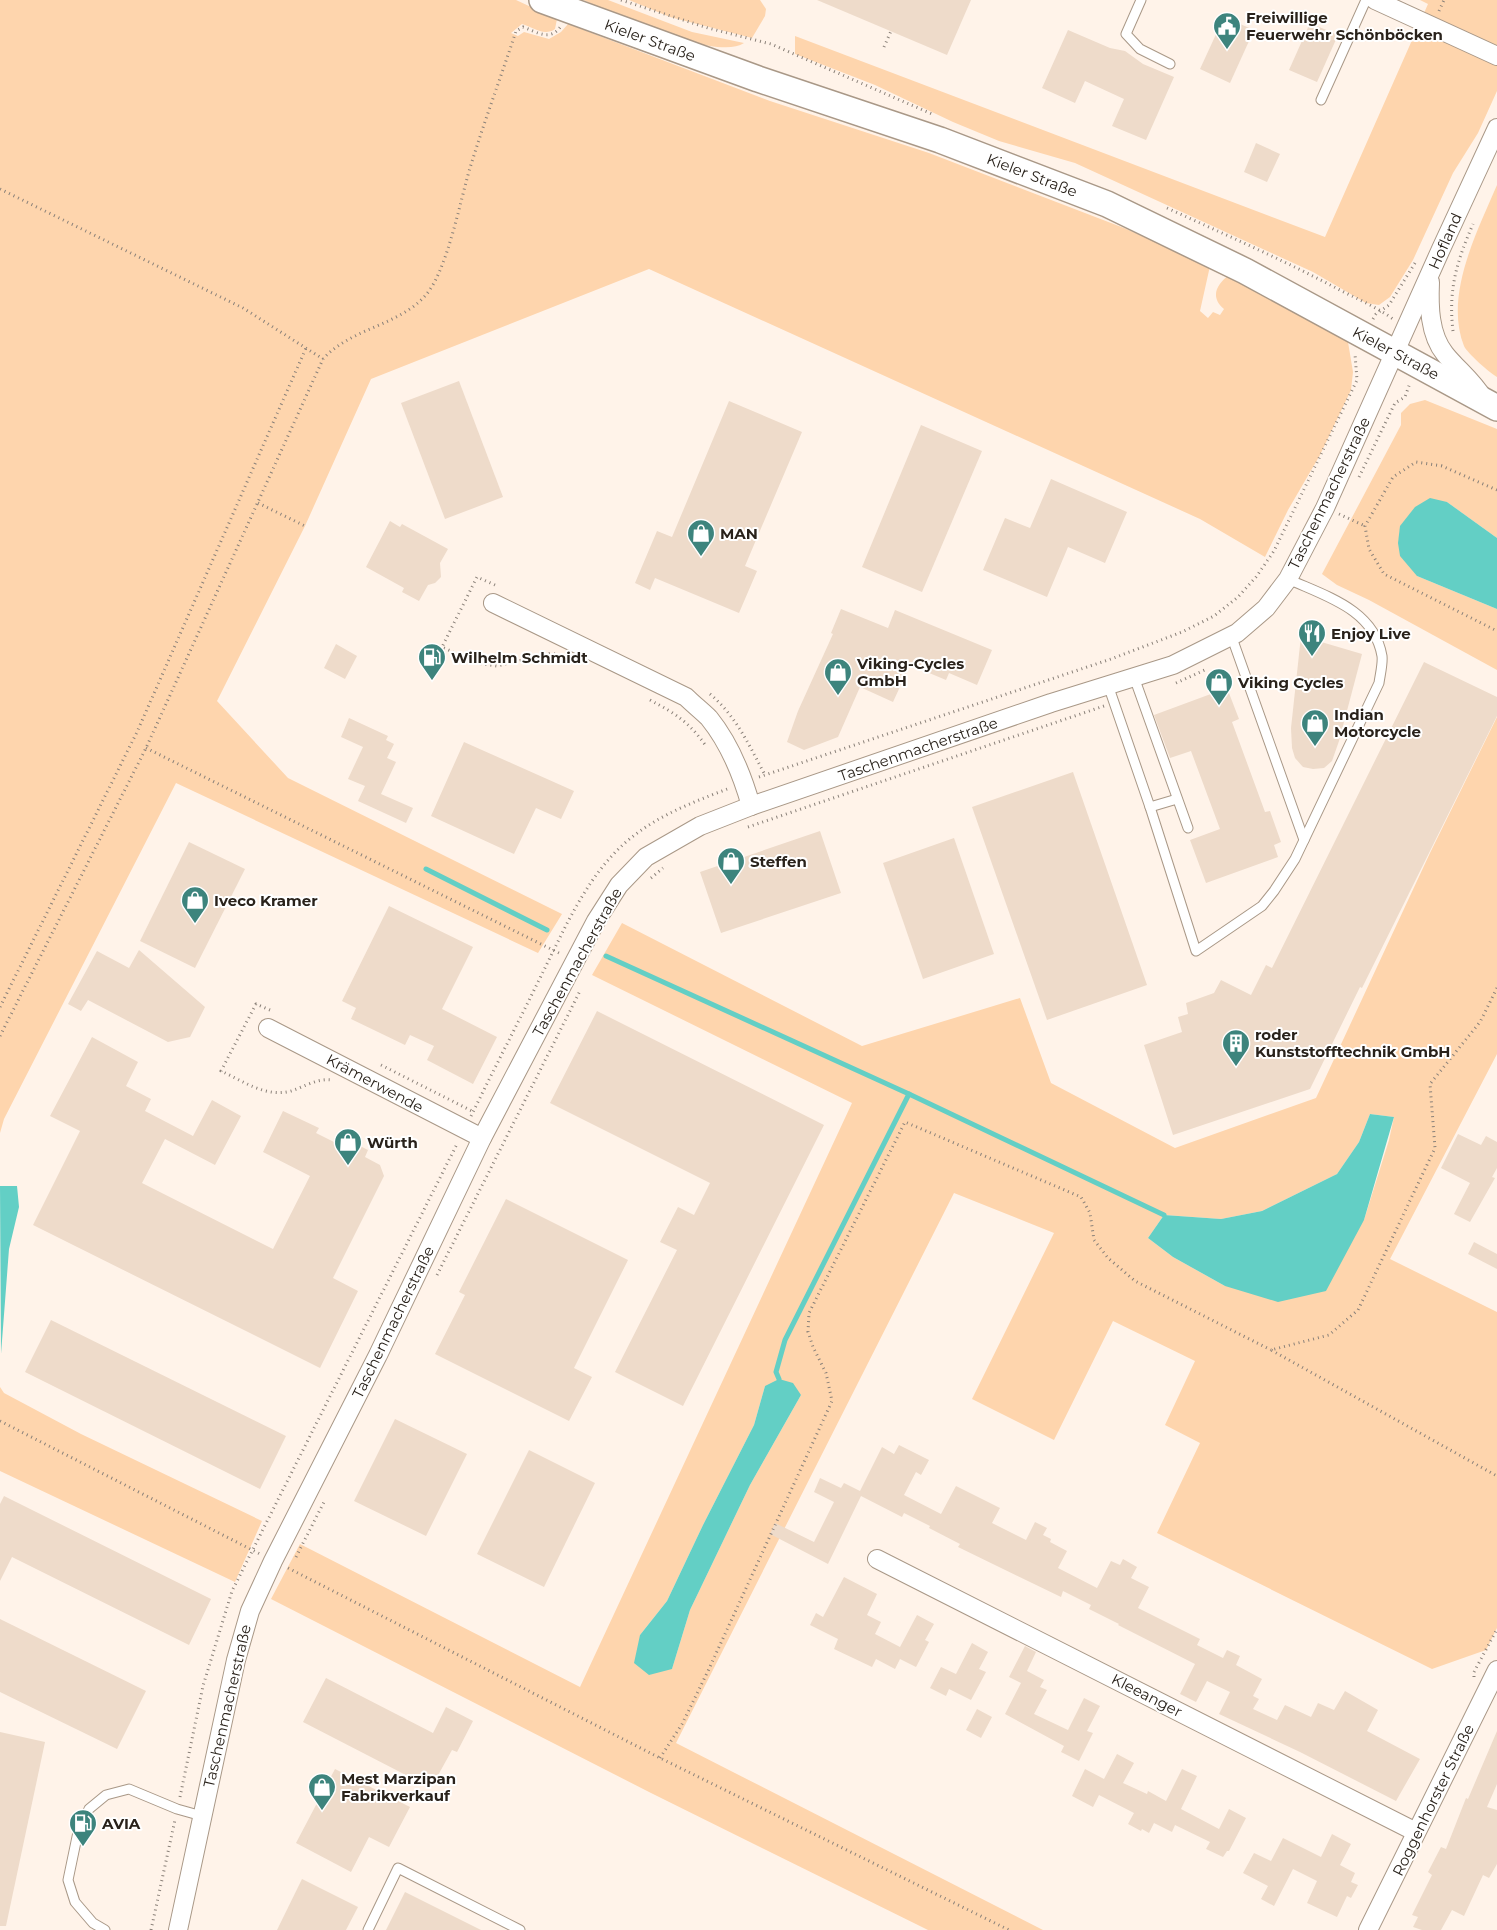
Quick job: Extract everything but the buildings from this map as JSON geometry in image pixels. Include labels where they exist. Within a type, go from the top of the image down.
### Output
[{"type":"main road","name":"Kieler Straße","points":[[542,0],[758,79],[940,140],[1107,204],[1245,271],[1491,404]]},
{"type":"street","points":[[1375,0],[1497,56]]},
{"type":"street","name":"Hofland","points":[[1394,353],[1497,128]]},
{"type":"street","points":[[1430,274],[1429,311],[1443,352],[1474,383],[1491,404]]},
{"type":"street","name":"Taschenmacherstraße","points":[[178,1930],[236,1660],[250,1611],[273,1561],[380,1350],[482,1138],[596,921],[619,885],[646,857],[700,826],[751,806],[1108,685],[1174,665],[1237,632],[1266,608],[1333,511],[1394,353]]},
{"type":"street","points":[[493,603],[686,697],[708,717],[726,742],[745,783],[751,806]]},
{"type":"street","name":"Krämerwende","points":[[268,1028],[482,1138]]},
{"type":"street","name":"Kleeanger","points":[[877,1559],[1416,1832]]},
{"type":"street","name":"Roggenhorster Straße","points":[[1368,1930],[1497,1670]]},
{"type":"lane","points":[[1141,0],[1126,34],[1140,49],[1170,64]]},
{"type":"lane","points":[[1321,100],[1366,0]]},
{"type":"lane","points":[[1108,685],[1196,950],[1262,906],[1280,883],[1295,859],[1379,683],[1382,658],[1375,635],[1360,615],[1331,596],[1288,578]]},
{"type":"lane","points":[[1230,636],[1304,840]]},
{"type":"lane","points":[[1134,677],[1188,828]]},
{"type":"lane","points":[[1150,807],[1178,799]]},
{"type":"lane","points":[[105,1930],[93,1923],[75,1902],[68,1880],[78,1832],[89,1809],[106,1795],[129,1789],[202,1816]]},
{"type":"lane","points":[[368,1930],[398,1868],[520,1930]]},
{"type":"path","points":[[0,1036],[146,748],[323,358],[335,346],[411,308],[434,285],[470,168],[516,32],[523,27],[544,35],[556,33],[567,10]]},
{"type":"path","points":[[884,47],[891,31]]},
{"type":"path","points":[[0,190],[243,308],[323,358]]},
{"type":"path","points":[[1453,331],[1450,308],[1452,293],[1459,257],[1474,222]]},
{"type":"path","points":[[151,1930],[204,1686],[232,1591],[575,907],[604,865],[626,842],[655,820],[699,800],[1111,659],[1182,632],[1214,616],[1238,598],[1256,577],[1274,551],[1357,380],[1355,354],[1376,314],[1389,305],[1418,257],[1440,249]]},
{"type":"path","points":[[1259,250],[1381,310]]},
{"type":"path","points":[[0,1007],[137,732],[306,348]]},
{"type":"path","points":[[1358,480],[1395,403],[1404,397],[1418,365]]},
{"type":"path","points":[[1497,490],[1442,466],[1416,462],[1392,477],[1365,526],[1369,548],[1384,574],[1497,631]]},
{"type":"path","points":[[258,503],[305,526]]},
{"type":"path","points":[[1333,511],[1345,506]]},
{"type":"path","points":[[1333,511],[1336,523]]},
{"type":"path","points":[[1333,511],[1365,526]]},
{"type":"path","points":[[1173,684],[1209,668]]},
{"type":"path","points":[[742,830],[1114,703]]},
{"type":"path","points":[[146,748],[575,961]]},
{"type":"path","points":[[644,884],[664,867]]},
{"type":"path","points":[[436,1277],[584,983]]},
{"type":"path","points":[[1271,1350],[1329,1335],[1358,1310],[1435,1148],[1430,1084],[1480,1022],[1497,988]]},
{"type":"path","points":[[660,1758],[682,1724],[708,1671],[832,1401],[826,1373],[812,1347],[808,1332],[809,1313],[905,1122],[1081,1197],[1090,1213],[1094,1240],[1108,1258],[1135,1281],[1271,1350],[1497,1476]]},
{"type":"path","points":[[0,1421],[660,1758],[1009,1930]]},
{"type":"path","points":[[285,1578],[328,1494]]},
{"type":"shaded area","points":[[0,0],[516,0],[557,19],[555,29],[547,32],[538,31],[522,24],[511,33],[518,36],[524,32],[549,39],[561,32],[568,24],[770,101],[929,153],[1124,228],[1210,266],[1200,311],[1208,318],[1213,312],[1220,315],[1224,309],[1217,300],[1216,291],[1229,275],[1348,342],[1353,372],[1351,390],[1320,455],[1288,510],[1265,557],[1200,519],[649,269],[371,379],[305,526],[217,701],[288,778],[562,914],[538,953],[176,783],[4,1119],[0,1133]]},
{"type":"shaded area","points":[[583,0],[608,0],[692,32],[744,43],[730,47],[711,46],[689,41],[665,34]]},
{"type":"shaded area","points":[[629,0],[760,0],[766,9],[765,16],[752,38],[670,17]]},
{"type":"shaded area","points":[[1420,0],[1497,0],[1497,91],[1478,133],[1453,173],[1413,260],[1390,297],[1379,305],[1366,303],[1313,272],[1075,163],[999,141],[953,122],[875,85],[795,54],[795,36],[1325,237],[1428,4]]},
{"type":"shaded area","points":[[1497,185],[1497,377],[1479,363],[1464,346],[1459,326],[1458,306],[1460,285],[1472,243]]},
{"type":"shaded area","points":[[1425,400],[1497,429],[1497,538],[1447,502],[1417,576],[1497,609],[1497,670],[1369,600],[1337,585],[1322,574],[1401,425],[1401,413],[1410,404]]},
{"type":"shaded area","points":[[1497,717],[1497,1054],[1390,1259],[1497,1312],[1497,1628],[1486,1650],[1432,1669],[1157,1533],[1200,1443],[1165,1425],[1195,1361],[1113,1321],[1054,1440],[972,1399],[1054,1233],[954,1193],[676,1743],[1043,1930],[928,1930],[651,1793],[271,1599],[300,1544],[580,1687],[852,1103],[592,975],[622,923],[862,1046],[1020,998],[1051,1083],[1175,1148],[1316,1098],[1430,853]],"holes":[[[1370,1114],[1394,1117],[1389,1140],[1364,1220],[1225,1286],[1173,1257],[1148,1238],[1164,1215],[1221,1219],[1262,1211],[1337,1174],[1359,1142]],[[765,1386],[801,1395],[750,1485],[690,1610],[672,1669],[640,1635],[667,1601],[754,1425]]]},
{"type":"shaded area","points":[[0,1387],[4,1393],[81,1434],[262,1521],[235,1582],[0,1471]]},
{"type":"water","points":[[1430,498],[1447,502],[1497,538],[1497,609],[1417,576],[1400,556],[1398,543],[1400,526],[1415,507]]},
{"type":"water","points":[[1370,1114],[1394,1117],[1364,1220],[1326,1291],[1278,1302],[1225,1286],[1173,1257],[1148,1238],[1164,1215],[1221,1219],[1262,1211],[1337,1174],[1359,1142]]},
{"type":"water","points":[[0,1186],[17,1186],[19,1207],[9,1249],[1,1354]]},
{"type":"water","points":[[779,1379],[793,1383],[801,1395],[750,1485],[690,1610],[672,1669],[649,1675],[634,1663],[640,1635],[667,1601],[754,1425],[765,1386]]},
{"type":"waterway","points":[[426,869],[547,930]]},
{"type":"waterway","points":[[606,956],[909,1094],[1164,1215]]},
{"type":"waterway","points":[[779,1379],[776,1372],[785,1340],[909,1094]]},
{"type":"place","name":"Freiwillige Feuerwehr Schönböcken","points":[[1227,50]]},
{"type":"place","name":"MAN","points":[[701,557]]},
{"type":"place","name":"Enjoy Live","points":[[1312,657]]},
{"type":"place","name":"Wilhelm Schmidt","points":[[432,681]]},
{"type":"place","name":"Viking-Cycles GmbH","points":[[838,696]]},
{"type":"place","name":"Viking Cycles","points":[[1219,706]]},
{"type":"place","name":"Indian Motorcycle","points":[[1315,747]]},
{"type":"place","name":"Steffen","points":[[731,885]]},
{"type":"place","name":"Iveco Kramer","points":[[195,924]]},
{"type":"place","name":"roder Kunststofftechnik GmbH","points":[[1236,1067]]},
{"type":"place","name":"Würth","points":[[348,1166]]},
{"type":"place","name":"Mest Marzipan Fabrikverkauf","points":[[322,1811]]},
{"type":"place","name":"AVIA","points":[[83,1847]]}]
